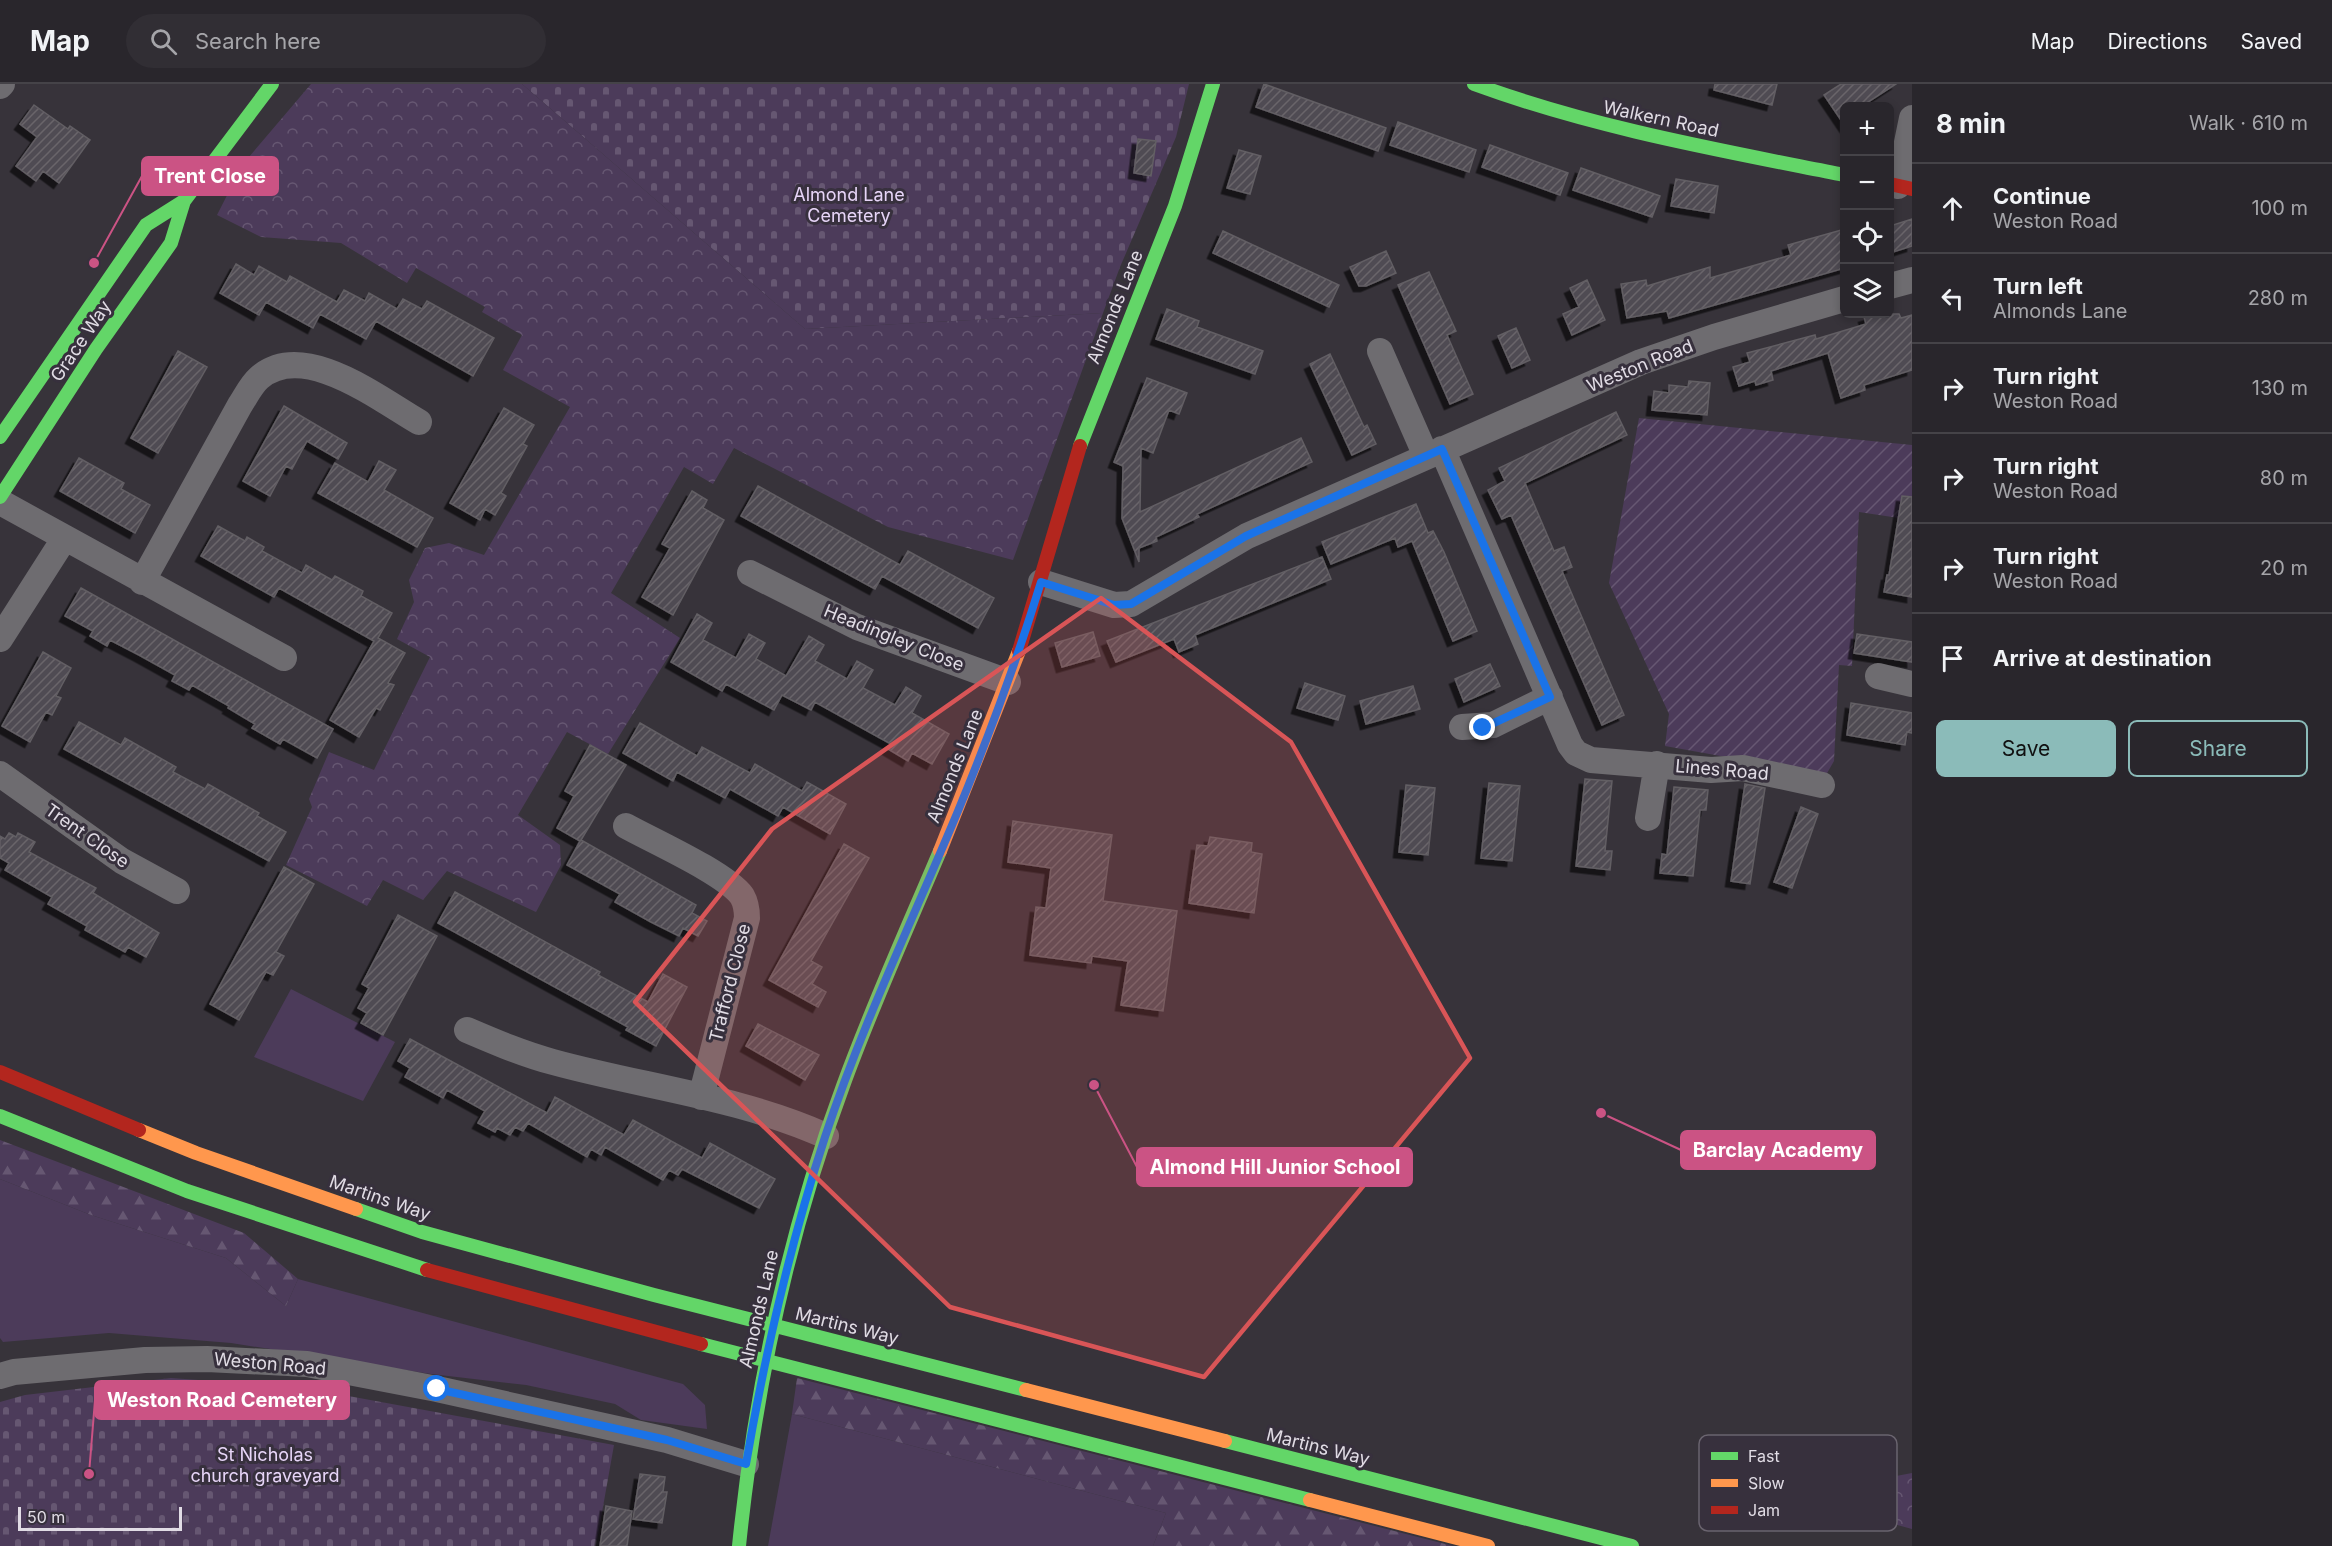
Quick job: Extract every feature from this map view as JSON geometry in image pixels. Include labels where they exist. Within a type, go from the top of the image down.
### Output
[{"type":"main road","name":"Grace Way","points":[[0,497],[96,349],[171,243],[184,201],[272,84]]},
{"type":"main road","name":"Almonds Lane","points":[[739,1546],[746,1464],[758,1393],[788,1265],[825,1136],[879,994],[957,813],[1008,682],[1041,582],[1072,466],[1173,211],[1196,148],[1213,84]]},
{"type":"main road","name":"Walkern Road","points":[[1474,84],[1557,113],[1600,125],[1840,174]]},
{"type":"main road","name":"Grace Way","points":[[0,438],[146,225],[184,201]]},
{"type":"main road","name":"Martins Way","points":[[0,1072],[196,1153],[422,1232],[666,1298],[1632,1546]]},
{"type":"main road","points":[[0,1116],[187,1191],[416,1267],[641,1329],[1488,1546]]},
{"type":"street","points":[[1900,186],[1912,118]]},
{"type":"street","points":[[1894,285],[1912,280]]},
{"type":"street","name":"Weston Road","points":[[1041,582],[1114,605],[1131,604],[1246,536],[1641,362],[1714,337],[1840,300]]},
{"type":"street","points":[[1380,351],[1434,453],[1550,697],[1492,725],[1462,728]]},
{"type":"street","points":[[142,582],[240,405],[259,378],[275,368],[291,364],[318,367],[419,422]]},
{"type":"street","points":[[0,502],[284,658]]},
{"type":"street","points":[[0,639],[64,539]]},
{"type":"street","name":"Headingley Close","points":[[750,573],[857,627],[1008,682]]},
{"type":"street","points":[[1878,676],[1912,684]]},
{"type":"street","name":"Lines Road","points":[[1550,697],[1570,745],[1576,753],[1591,760],[1711,770],[1753,769],[1822,785]]},
{"type":"street","name":"Lines Road","points":[[1648,818],[1657,764]]},
{"type":"street","name":"Trent Close","points":[[0,774],[122,861],[177,891]]},
{"type":"street","name":"Trafford Close","points":[[626,826],[716,876],[735,889],[747,906],[747,918],[701,1097]]},
{"type":"street","points":[[467,1030],[511,1049],[552,1062],[767,1112],[825,1136]]},
{"type":"street","name":"Weston Road","points":[[0,1376],[14,1372],[145,1360],[207,1359],[307,1364],[437,1389],[667,1440],[746,1464]]},
{"type":"highlighted area","points":[[1101,598],[1291,742],[1470,1058],[1204,1377],[950,1307],[635,1002],[772,829]]},
{"type":"green space","points":[[311,84],[522,84],[805,329],[1103,313],[1013,560],[888,527],[734,448],[713,484],[684,467],[611,593],[680,638],[608,754],[567,732],[518,815],[560,845],[561,865],[536,912],[447,871],[423,900],[383,880],[367,906],[286,865],[312,807],[309,799],[329,752],[374,770],[430,657],[397,639],[414,602],[409,580],[425,548],[449,543],[484,555],[570,407],[503,370],[522,335],[482,312],[485,307],[416,268],[407,283],[341,243],[261,237],[217,215],[243,164]]},
{"type":"green space","name":"Almond Lane Cemetery","points":[[522,84],[1189,84],[1176,137],[1120,267],[1103,313],[805,329]]},
{"type":"green space","points":[[1639,418],[1912,445],[1912,520],[1859,512],[1852,666],[1839,665],[1834,761],[1826,775],[1665,746],[1669,714],[1609,583]]},
{"type":"green space","points":[[291,989],[395,1042],[363,1101],[254,1057]]},
{"type":"green space","points":[[0,1140],[244,1233],[298,1279],[286,1306],[226,1258],[91,1215],[0,1179]]},
{"type":"green space","points":[[0,1179],[91,1215],[226,1258],[286,1306],[298,1279],[683,1384],[705,1405],[707,1429],[641,1420],[615,1404],[526,1385],[431,1374],[231,1343],[109,1333],[3,1342],[0,1338]]},
{"type":"green space","name":"St Nicholas church graveyard","points":[[171,1378],[305,1388],[614,1445],[596,1546],[0,1546],[0,1402],[25,1395]]},
{"type":"green space","points":[[797,1378],[1453,1546],[1153,1546],[1166,1513],[792,1414]]},
{"type":"green space","points":[[792,1414],[1166,1513],[1153,1546],[768,1546]]},
{"type":"green space","points":[[1912,1473],[1912,1529],[1897,1525],[1897,1476]]},
{"type":"building","points":[[1264,84],[1386,128],[1378,151],[1256,107]]},
{"type":"building","points":[[1715,84],[1777,84],[1772,105],[1714,90]]},
{"type":"building","points":[[1841,84],[1896,84],[1868,102],[1840,102],[1840,119],[1824,95]]},
{"type":"building","points":[[34,105],[68,129],[70,126],[90,140],[59,183],[43,171],[36,181],[16,166],[37,137],[20,124]]},
{"type":"building","points":[[1398,122],[1476,150],[1469,172],[1390,145]]},
{"type":"building","points":[[1138,139],[1156,141],[1151,176],[1134,173]]},
{"type":"building","points":[[1490,145],[1568,173],[1560,195],[1482,167]]},
{"type":"building","points":[[1239,150],[1261,156],[1250,194],[1227,188]]},
{"type":"building","points":[[1581,168],[1660,196],[1652,217],[1573,190]]},
{"type":"building","points":[[1676,179],[1718,186],[1714,213],[1671,206]]},
{"type":"building","points":[[1912,219],[1912,246],[1894,252],[1894,225]]},
{"type":"building","points":[[1840,230],[1840,269],[1669,318],[1667,311],[1627,318],[1621,284],[1646,280],[1647,286],[1710,267],[1710,278],[1791,255],[1788,245]]},
{"type":"building","points":[[1223,231],[1339,285],[1329,307],[1213,253]]},
{"type":"building","points":[[1386,251],[1396,273],[1366,286],[1359,286],[1350,267]]},
{"type":"building","points":[[236,264],[254,275],[259,266],[287,282],[290,276],[337,302],[344,290],[365,301],[369,293],[397,309],[403,299],[422,309],[427,301],[494,338],[473,376],[376,321],[366,339],[320,314],[313,328],[266,302],[259,315],[220,293]]},
{"type":"building","points":[[1429,272],[1456,331],[1447,335],[1473,394],[1450,404],[1398,285]]},
{"type":"building","points":[[1587,280],[1605,320],[1572,335],[1563,314],[1579,307],[1570,288]]},
{"type":"building","points":[[1167,309],[1199,321],[1197,327],[1263,351],[1255,374],[1156,339]]},
{"type":"building","points":[[1894,314],[1899,314],[1901,318],[1912,315],[1912,370],[1864,385],[1865,390],[1841,398],[1828,353],[1771,371],[1773,380],[1756,385],[1755,381],[1739,386],[1733,367],[1750,362],[1747,353],[1815,335],[1816,339],[1866,324],[1864,318],[1894,318]]},
{"type":"building","points":[[1516,328],[1530,360],[1512,368],[1498,336]]},
{"type":"building","points":[[178,351],[207,367],[158,453],[131,438]]},
{"type":"building","points":[[1330,354],[1364,427],[1367,425],[1376,444],[1352,455],[1310,364]]},
{"type":"building","points":[[1147,378],[1187,393],[1179,414],[1169,410],[1153,453],[1141,448],[1140,512],[1301,438],[1312,462],[1197,514],[1199,517],[1156,537],[1157,541],[1139,548],[1139,562],[1122,518],[1123,466],[1114,462]]},
{"type":"building","points":[[1689,381],[1710,383],[1707,415],[1652,410],[1654,391],[1669,393],[1669,385],[1688,387]]},
{"type":"building","points":[[284,406],[347,443],[338,459],[307,441],[292,469],[286,466],[270,496],[243,481]]},
{"type":"building","points":[[504,408],[534,425],[523,444],[527,446],[501,493],[506,496],[495,515],[485,509],[480,520],[450,503]]},
{"type":"building","points":[[1616,412],[1627,435],[1525,483],[1554,551],[1564,547],[1572,567],[1562,571],[1624,715],[1602,725],[1511,515],[1502,519],[1488,490],[1505,481],[1499,468]]},
{"type":"building","points":[[79,458],[124,483],[121,489],[150,505],[135,533],[60,491]]},
{"type":"building","points":[[379,461],[396,470],[384,490],[433,518],[417,547],[318,493],[335,463],[368,482]]},
{"type":"building","points":[[758,486],[900,565],[908,551],[994,598],[978,628],[882,576],[875,589],[741,516]]},
{"type":"building","points":[[692,491],[707,500],[703,508],[724,520],[673,615],[642,597],[670,548],[662,544]]},
{"type":"building","points":[[1902,496],[1912,497],[1912,597],[1884,592]]},
{"type":"building","points":[[1416,504],[1428,533],[1433,531],[1444,552],[1477,631],[1453,641],[1412,541],[1398,547],[1395,538],[1331,564],[1322,542]]},
{"type":"building","points":[[218,526],[245,541],[247,537],[264,547],[262,551],[302,573],[306,565],[332,580],[335,576],[363,591],[361,596],[392,613],[378,638],[405,653],[388,683],[394,685],[380,710],[376,708],[359,737],[330,720],[374,641],[279,588],[274,597],[201,556]]},
{"type":"building","points":[[1322,557],[1331,579],[1195,635],[1198,644],[1179,652],[1174,639],[1116,662],[1107,641]]},
{"type":"building","points":[[81,588],[333,729],[317,758],[283,739],[280,744],[252,728],[255,724],[228,708],[229,706],[192,685],[189,690],[172,681],[175,675],[139,655],[110,640],[107,646],[90,636],[93,631],[65,616]]},
{"type":"building","points":[[697,614],[712,623],[703,640],[736,658],[749,634],[765,643],[756,659],[786,676],[809,636],[824,645],[815,661],[847,679],[857,661],[873,670],[863,688],[895,705],[906,687],[921,696],[912,713],[949,734],[932,764],[912,753],[908,761],[888,749],[891,744],[815,702],[811,710],[782,695],[774,710],[726,684],[722,691],[671,662]]},
{"type":"building","points":[[1093,632],[1100,656],[1062,667],[1055,643]]},
{"type":"building","points":[[1857,634],[1912,642],[1912,662],[1854,653]]},
{"type":"building","points":[[43,652],[71,668],[56,696],[61,698],[52,715],[46,712],[30,742],[2,726]]},
{"type":"building","points":[[1490,664],[1500,686],[1464,702],[1455,679]]},
{"type":"building","points":[[1305,683],[1345,696],[1338,720],[1297,708]]},
{"type":"building","points":[[1413,686],[1420,709],[1366,724],[1360,701]]},
{"type":"building","points":[[1851,703],[1912,713],[1912,733],[1907,732],[1905,745],[1847,735]]},
{"type":"building","points":[[79,722],[121,745],[125,738],[176,767],[173,772],[205,789],[208,784],[259,813],[257,816],[286,832],[269,861],[64,749]]},
{"type":"building","points":[[640,723],[697,756],[702,747],[750,773],[755,764],[802,791],[807,782],[846,804],[830,834],[783,807],[778,816],[730,789],[725,798],[677,772],[673,781],[623,753]]},
{"type":"building","points":[[590,745],[626,765],[581,840],[696,905],[692,913],[707,921],[698,936],[683,928],[679,936],[651,922],[615,902],[620,894],[567,865],[580,841],[557,828],[574,796],[565,791]]},
{"type":"building","points":[[1585,779],[1612,781],[1605,851],[1612,851],[1610,870],[1576,866]]},
{"type":"building","points":[[1489,783],[1520,786],[1512,861],[1481,858]]},
{"type":"building","points":[[1745,784],[1765,788],[1750,884],[1731,881]]},
{"type":"building","points":[[1406,785],[1435,788],[1428,855],[1399,852]]},
{"type":"building","points":[[1674,787],[1708,790],[1706,810],[1700,810],[1693,876],[1660,873],[1662,854],[1667,855]]},
{"type":"building","points":[[1801,807],[1818,814],[1792,888],[1774,882]]},
{"type":"building","points":[[1013,821],[1112,835],[1103,901],[1177,911],[1163,1011],[1121,1005],[1128,961],[1092,956],[1091,963],[1030,955],[1036,907],[1046,908],[1051,868],[1008,862]]},
{"type":"building","points":[[9,833],[16,837],[18,833],[35,842],[29,852],[96,888],[93,893],[159,933],[146,957],[128,947],[125,952],[85,930],[87,926],[48,904],[52,897],[5,870],[9,863],[0,858],[0,836],[5,839]]},
{"type":"building","points":[[1210,837],[1252,843],[1251,852],[1262,854],[1254,913],[1189,903],[1197,845],[1208,846]]},
{"type":"building","points":[[844,844],[869,858],[811,961],[822,967],[812,984],[826,992],[818,1007],[769,980]]},
{"type":"building","points":[[284,867],[314,884],[276,952],[284,956],[273,975],[266,972],[239,1020],[210,1004]]},
{"type":"building","points":[[455,892],[600,972],[598,975],[648,1002],[663,974],[687,987],[656,1046],[626,1030],[628,1027],[438,923]]},
{"type":"building","points":[[398,915],[437,936],[383,1035],[361,1023],[367,1013],[358,1008],[369,988],[362,984]]},
{"type":"building","points":[[758,1024],[819,1055],[805,1080],[746,1046]]},
{"type":"building","points":[[410,1039],[547,1113],[555,1097],[624,1135],[633,1120],[702,1158],[710,1143],[775,1179],[759,1208],[682,1169],[678,1175],[669,1170],[663,1180],[605,1147],[601,1155],[591,1149],[587,1157],[528,1123],[523,1131],[515,1127],[510,1135],[497,1128],[495,1132],[478,1123],[485,1111],[447,1090],[443,1098],[405,1077],[410,1068],[398,1061]]},
{"type":"building","points":[[640,1474],[665,1477],[663,1492],[667,1492],[662,1523],[633,1519]]},
{"type":"building","points":[[606,1506],[632,1511],[627,1546],[600,1546]]},
{"type":"traffic: fast","points":[[0,497],[96,349],[171,243],[184,201],[272,84]]},
{"type":"traffic: fast","points":[[1080,446],[1175,206],[1213,84]]},
{"type":"traffic: fast","points":[[1474,84],[1519,100],[1611,126],[1840,174]]},
{"type":"traffic: fast","points":[[0,437],[146,225],[184,201]]},
{"type":"traffic: fast","points":[[739,1546],[764,1370],[790,1255],[806,1198],[823,1142],[854,1056],[940,851]]},
{"type":"traffic: fast","points":[[0,1116],[187,1191],[427,1270]]},
{"type":"traffic: fast","points":[[356,1209],[422,1232],[654,1295],[1026,1390]]},
{"type":"traffic: fast","points":[[701,1344],[1310,1500]]},
{"type":"traffic: fast","points":[[1225,1441],[1632,1546]]},
{"type":"traffic: slow","points":[[940,851],[1019,651]]},
{"type":"traffic: slow","points":[[139,1130],[196,1153],[356,1209]]},
{"type":"traffic: slow","points":[[1026,1390],[1225,1441]]},
{"type":"traffic: slow","points":[[1310,1500],[1488,1546]]},
{"type":"traffic: jam","points":[[1894,185],[1912,189]]},
{"type":"traffic: jam","points":[[1019,651],[1080,446]]},
{"type":"traffic: jam","points":[[0,1072],[139,1130]]},
{"type":"traffic: jam","points":[[427,1270],[701,1344]]},
{"type":"place","name":"Trent Close","points":[[94,263]]},
{"type":"place","name":"Almond Hill Junior School","points":[[1094,1085]]},
{"type":"place","name":"Barclay Academy","points":[[1601,1113]]},
{"type":"place","name":"Weston Road Cemetery","points":[[89,1474]]},
{"type":"route","points":[[437,1389],[667,1440],[746,1464],[758,1393],[790,1254],[825,1136],[879,994],[978,760],[1008,682],[1041,582],[1114,605],[1131,604],[1246,536],[1442,449],[1550,697],[1483,728]]}]
